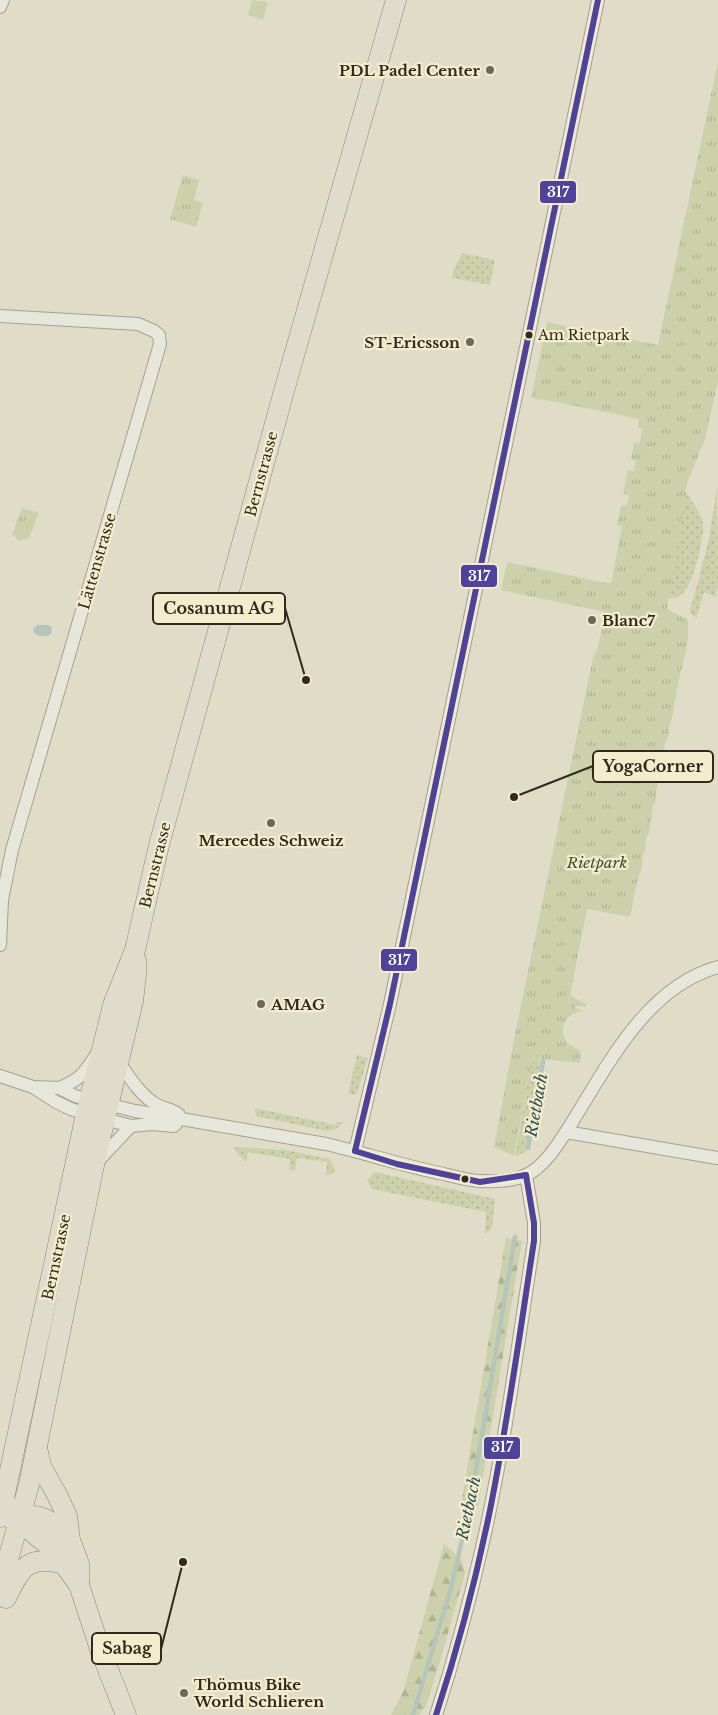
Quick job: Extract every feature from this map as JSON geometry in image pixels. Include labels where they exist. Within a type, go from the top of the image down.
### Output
[{"type":"main road","name":"Bernstrasse","points":[[20,1516],[94,1165],[104,1042],[113,1005],[135,950],[162,836],[292,364],[396,0]]},
{"type":"main road","name":"Bernstrasse","points":[[0,1516],[97,1110],[118,1062],[136,975],[135,950]]},
{"type":"main road","name":"Bernstrasse","points":[[36,1446],[40,1466],[67,1516],[70,1540],[79,1564],[79,1584],[101,1652],[126,1715]]},
{"type":"main road","name":"Bernstrasse","points":[[9,1481],[12,1502],[27,1528],[53,1549],[79,1584]]},
{"type":"main road","name":"Bernstrasse","points":[[20,1516],[32,1514],[40,1516],[61,1530],[70,1540]]},
{"type":"main road","points":[[0,1525],[7,1519],[20,1516],[0,1588]]},
{"type":"main road","points":[[0,1602],[6,1598],[18,1575],[32,1562],[47,1560],[64,1564]]},
{"type":"street","points":[[0,7],[3,0]]},
{"type":"street","points":[[355,1151],[390,1004],[598,0]]},
{"type":"street","name":"Lättenstrasse","points":[[0,316],[138,324],[159,335],[160,344],[12,850],[2,900],[0,945]]},
{"type":"street","points":[[0,1076],[33,1087],[71,1110],[97,1110],[184,1120],[317,1142],[397,1164],[480,1182],[508,1179],[526,1175],[543,1162],[556,1147],[621,1047],[657,1002],[689,979],[718,967]]},
{"type":"street","points":[[33,1087],[59,1088],[74,1082],[84,1074],[104,1042]]},
{"type":"street","points":[[118,1062],[140,1092],[158,1105],[176,1112],[184,1120]]},
{"type":"street","points":[[59,1088],[97,1110],[131,1126],[152,1124],[174,1126],[184,1120]]},
{"type":"street","points":[[94,1165],[131,1126]]},
{"type":"street","points":[[566,1132],[717,1158]]},
{"type":"street","points":[[436,1715],[472,1591],[503,1439],[534,1241],[534,1223],[526,1175]]},
{"type":"green space","points":[[252,0],[268,2],[263,20],[248,15]]},
{"type":"green space","name":"Rietpark","points":[[718,62],[718,381],[705,439],[687,483],[667,609],[688,620],[686,652],[679,678],[669,735],[665,743],[656,800],[630,917],[587,909],[570,995],[586,1004],[586,1007],[576,1005],[575,1008],[585,1012],[579,1012],[569,1017],[563,1031],[567,1042],[580,1051],[580,1063],[534,1058],[514,1156],[494,1147],[515,1034],[593,658],[598,647],[605,612],[501,590],[507,562],[611,584],[622,526],[617,525],[621,505],[627,505],[629,495],[623,494],[628,470],[634,471],[636,461],[631,460],[634,442],[640,443],[642,429],[638,428],[639,419],[531,398],[547,322],[658,345]]},
{"type":"green space","points":[[183,175],[199,180],[194,200],[203,203],[196,227],[170,219]]},
{"type":"green space","points":[[462,253],[495,260],[490,285],[452,278]]},
{"type":"green space","points":[[681,485],[698,510],[703,525],[702,541],[694,573],[686,589],[677,597],[660,597]]},
{"type":"green space","points":[[717,488],[718,583],[716,597],[704,592],[696,619],[690,611],[708,543]]},
{"type":"green space","points":[[22,508],[39,513],[29,538],[19,541],[12,534]]},
{"type":"green space","points":[[357,1055],[368,1058],[357,1093],[353,1095],[348,1093]]},
{"type":"green space","points":[[534,1057],[541,1060],[526,1151],[515,1157],[527,1087]]},
{"type":"green space","points":[[255,1108],[335,1125],[338,1121],[343,1123],[336,1129],[327,1131],[256,1116]]},
{"type":"green space","points":[[232,1147],[286,1150],[330,1159],[336,1171],[326,1176],[327,1162],[297,1158],[295,1171],[289,1170],[290,1159],[248,1152],[246,1163]]},
{"type":"green space","points":[[375,1172],[495,1199],[492,1227],[485,1235],[486,1212],[372,1189],[367,1180]]},
{"type":"green space","points":[[506,1238],[522,1241],[478,1506],[461,1504]]},
{"type":"green space","points":[[444,1544],[461,1559],[465,1573],[441,1658],[426,1706],[419,1715],[391,1715],[403,1692]]},
{"type":"shaded area","points":[[37,625],[49,625],[52,628],[51,634],[42,636],[34,633],[33,629]]},
{"type":"waterway","name":"Rietbach","points":[[528,1148],[543,1061]]},
{"type":"waterway","name":"Rietbach","points":[[413,1715],[451,1588],[471,1501],[515,1237]]},
{"type":"transit line","name":"317","points":[[355,1151],[390,1004],[598,0]]},
{"type":"transit line","name":"317","points":[[355,1151],[397,1164],[480,1182],[526,1175]]},
{"type":"transit line","name":"317","points":[[436,1715],[459,1639],[479,1562],[508,1410],[534,1241],[534,1223],[526,1175]]},
{"type":"place","name":"PDL Padel Center","points":[[490,70]]},
{"type":"place","name":"Am Rietpark","points":[[529,335]]},
{"type":"place","name":"ST-Ericsson","points":[[470,342]]},
{"type":"place","name":"Blanc7","points":[[592,620]]},
{"type":"place","name":"Cosanum AG","points":[[306,680]]},
{"type":"place","name":"YogaCorner","points":[[514,797]]},
{"type":"place","name":"Mercedes Schweiz","points":[[271,823]]},
{"type":"place","name":"AMAG","points":[[261,1004]]},
{"type":"place","name":"Sabag","points":[[183,1562]]},
{"type":"place","name":"Thömus Bike World Schlieren","points":[[184,1693]]}]
